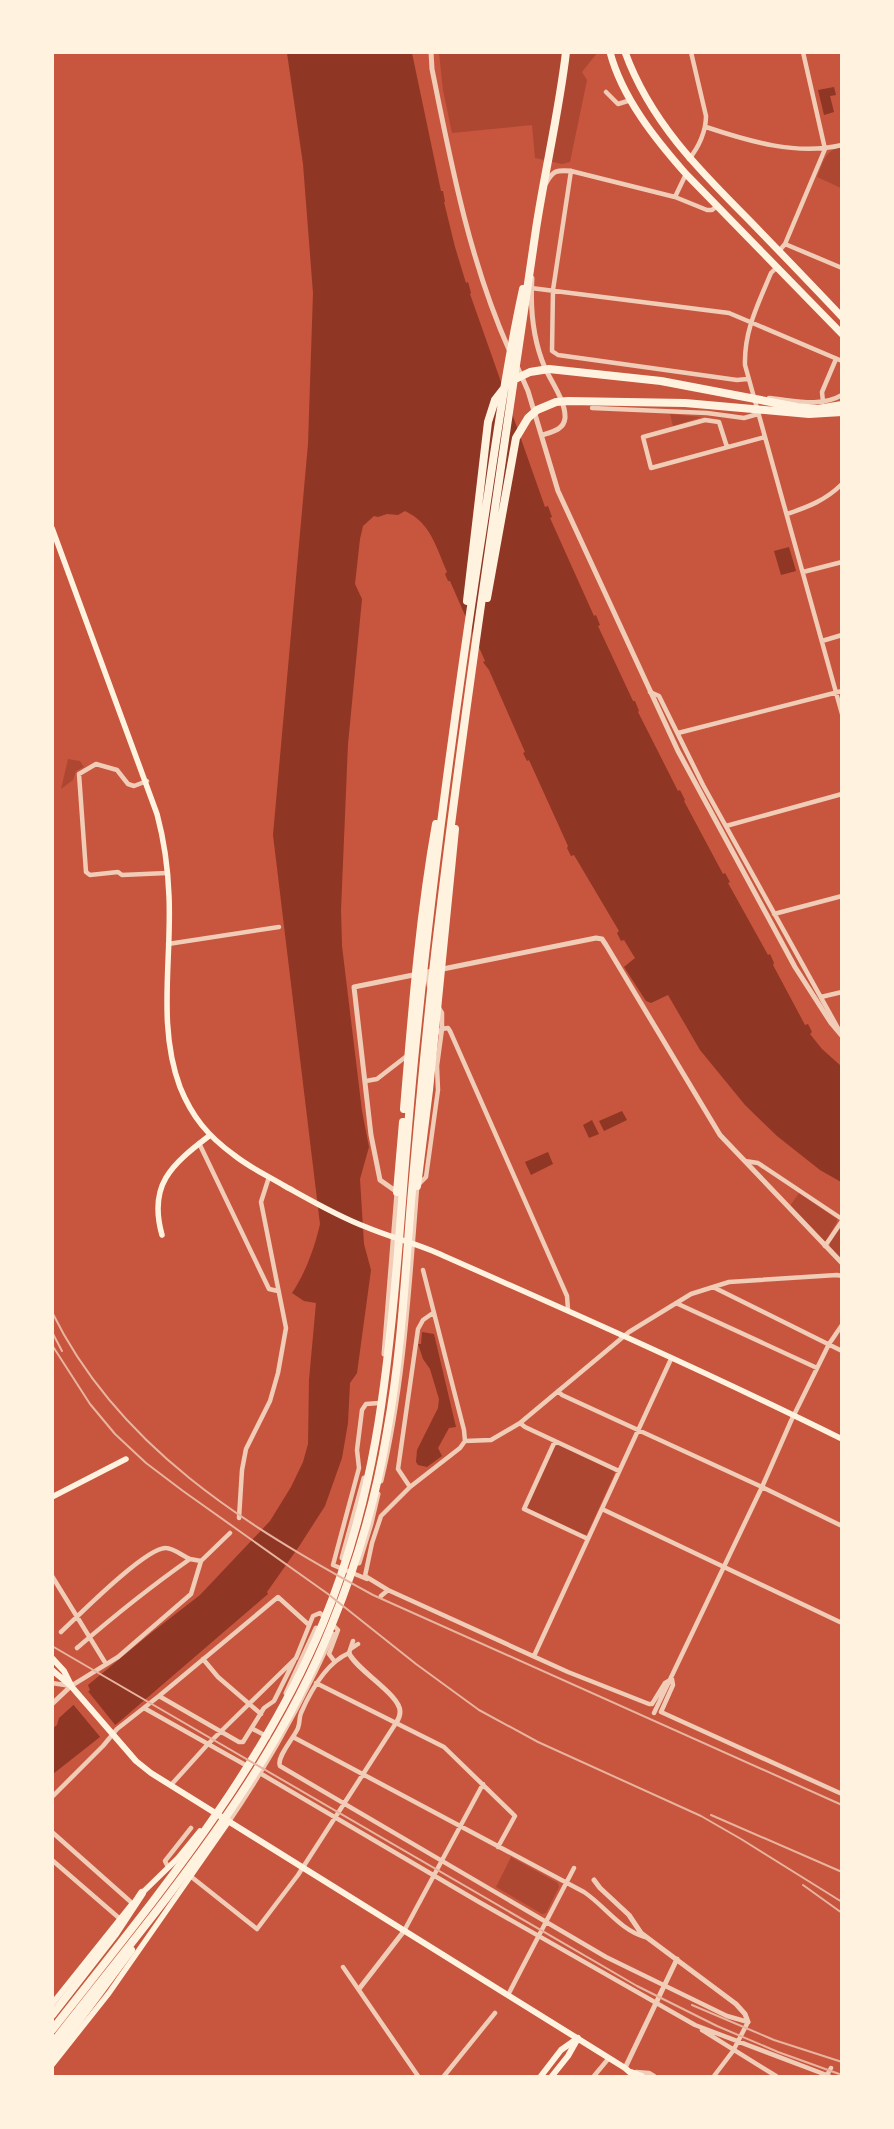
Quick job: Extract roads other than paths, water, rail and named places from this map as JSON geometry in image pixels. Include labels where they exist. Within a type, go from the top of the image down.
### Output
[{"type":"highway","points":[[52,2044],[193,1862],[255,1773],[293,1708],[320,1653],[342,1598],[363,1535],[385,1446],[396,1373],[428,1022],[462,735],[539,213],[566,52]]},
{"type":"highway","points":[[610,52],[631,100],[650,131],[686,174],[842,334]]},
{"type":"highway","points":[[624,52],[639,88],[660,121],[689,159],[842,316]]},
{"type":"highway","points":[[458,688],[515,328],[539,213]]},
{"type":"highway","points":[[52,2030],[197,1843],[247,1769],[299,1677],[323,1623],[345,1564],[371,1470],[387,1373],[417,1028],[458,688],[474,534],[486,434],[495,400],[509,382],[518,376],[530,372],[560,369],[661,381],[788,406],[827,408],[842,412]]},
{"type":"highway","points":[[468,690],[499,538],[513,450],[521,428],[537,410],[556,402],[586,400],[685,403],[761,408],[797,414],[842,405]]},
{"type":"highway","points":[[398,1192],[414,991],[426,886],[452,734]]},
{"type":"highway","points":[[418,1186],[451,880],[462,735]]},
{"type":"highway","points":[[52,2057],[106,1986],[147,1926],[189,1875]]},
{"type":"highway","points":[[52,2015],[101,1953],[142,1893]]},
{"type":"main road","points":[[52,528],[147,781],[162,830],[169,897],[166,1009],[172,1058],[180,1088],[209,1136],[236,1157],[269,1177],[317,1204],[367,1228],[413,1243],[568,1310],[842,1439]]},
{"type":"main road","points":[[162,1235],[157,1206],[160,1187],[167,1175],[199,1143],[209,1136]]},
{"type":"main road","points":[[52,1497],[126,1459]]},
{"type":"main road","points":[[52,1658],[64,1671],[71,1686]]},
{"type":"main road","points":[[52,1670],[71,1686],[136,1761],[171,1786],[229,1820],[303,1868],[578,2038],[630,2073],[642,2076]]},
{"type":"main road","points":[[54,2000],[119,1918],[189,1846],[215,1812]]},
{"type":"main road","points":[[52,2065],[109,1993],[189,1875],[229,1820]]},
{"type":"main road","points":[[541,2076],[561,2050],[578,2038]]},
{"type":"main road","points":[[552,2076],[568,2056],[578,2038]]},
{"type":"street","points":[[431,52],[432,69],[462,211],[505,341],[528,392],[558,491],[650,692],[744,874],[795,967],[840,1034]]},
{"type":"street","points":[[689,159],[694,153],[706,127],[706,116],[691,52]]},
{"type":"street","points":[[779,251],[785,244],[825,149],[803,52]]},
{"type":"street","points":[[606,92],[618,104],[631,100]]},
{"type":"street","points":[[706,127],[765,144],[825,149],[842,146]]},
{"type":"street","points":[[542,435],[555,431],[562,426],[565,419],[558,395],[545,367],[533,325],[531,288],[534,251],[546,183],[552,173],[558,170],[571,171],[675,197],[707,210],[712,210],[717,206]]},
{"type":"street","points":[[571,171],[552,290],[552,350],[558,355],[737,380],[747,379]]},
{"type":"street","points":[[675,197],[686,174]]},
{"type":"street","points":[[785,244],[842,268]]},
{"type":"street","points":[[776,268],[771,273],[750,322],[744,352],[747,379],[787,514],[842,714]]},
{"type":"street","points":[[531,288],[729,314],[842,361]]},
{"type":"street","points":[[827,408],[822,392],[836,359]]},
{"type":"street","points":[[753,397],[827,408],[842,395]]},
{"type":"street","points":[[592,408],[707,413],[744,418],[758,414]]},
{"type":"street","points":[[727,447],[719,422],[704,420],[643,438],[651,468],[765,437]]},
{"type":"street","points":[[787,514],[811,506],[825,498],[842,484]]},
{"type":"street","points":[[803,572],[842,562]]},
{"type":"street","points":[[822,641],[842,635]]},
{"type":"street","points":[[678,734],[842,691]]},
{"type":"street","points":[[650,692],[659,696],[678,734],[700,786],[726,826],[840,1034]]},
{"type":"street","points":[[147,781],[134,786],[128,784],[117,770],[96,764],[79,774],[86,872],[90,875],[118,872],[122,875],[167,873]]},
{"type":"street","points":[[726,826],[842,794]]},
{"type":"street","points":[[744,874],[751,871]]},
{"type":"street","points":[[774,914],[842,896]]},
{"type":"street","points":[[168,944],[279,927]]},
{"type":"street","points":[[342,1558],[363,1483],[379,1403],[398,1192],[380,1180],[371,1134],[354,986],[596,938],[602,939],[720,1135],[842,1263]]},
{"type":"street","points":[[795,967],[801,964]]},
{"type":"street","points":[[359,1563],[371,1524],[390,1444],[396,1405],[418,1186],[426,1177],[438,1090],[437,1066],[442,1029],[442,1013],[431,1000],[427,972]]},
{"type":"street","points":[[821,997],[842,992]]},
{"type":"street","points":[[366,1081],[377,1079],[442,1029],[448,1028],[567,1296],[568,1310]]},
{"type":"street","points":[[199,1143],[269,1289],[278,1291]]},
{"type":"street","points":[[744,1161],[758,1163],[842,1220],[826,1246]]},
{"type":"street","points":[[239,1518],[242,1470],[246,1449],[270,1401],[278,1373],[286,1328],[261,1202],[269,1177]]},
{"type":"street","points":[[373,1582],[365,1576],[381,1516],[410,1487],[460,1448],[465,1441],[464,1430],[423,1270]]},
{"type":"street","points":[[465,1441],[491,1440],[520,1423],[624,1337],[691,1294],[729,1282],[842,1276]]},
{"type":"street","points":[[712,1287],[842,1351]]},
{"type":"street","points":[[676,1303],[817,1368]]},
{"type":"street","points":[[410,1487],[398,1469],[418,1328],[423,1320],[433,1313]]},
{"type":"street","points":[[654,1712],[672,1679],[794,1415],[829,1344],[842,1324]]},
{"type":"street","points":[[534,1656],[670,1358]]},
{"type":"street","points":[[558,1391],[562,1395],[637,1431],[762,1487],[842,1526]]},
{"type":"street","points":[[379,1403],[366,1404],[362,1410],[357,1450],[359,1468],[333,1565],[534,1656],[649,1704],[652,1704],[665,1683],[672,1679]]},
{"type":"street","points":[[396,1405],[408,1407]]},
{"type":"street","points":[[520,1423],[619,1470]]},
{"type":"street","points":[[555,1441],[524,1509],[588,1539]]},
{"type":"street","points":[[602,1509],[842,1623]]},
{"type":"street","points":[[52,1704],[71,1686],[118,1657],[191,1594],[201,1561],[230,1533]]},
{"type":"street","points":[[61,1632],[122,1576],[156,1550],[167,1547],[190,1559],[201,1561]]},
{"type":"street","points":[[77,1648],[136,1597],[190,1559]]},
{"type":"street","points":[[52,1576],[106,1664]]},
{"type":"street","points":[[383,1597],[388,1590]]},
{"type":"street","points":[[52,1797],[110,1733],[159,1696],[278,1597],[309,1625]]},
{"type":"street","points":[[159,1696],[241,1743],[253,1729],[264,1708],[274,1701],[296,1658],[313,1616],[320,1613],[337,1628],[329,1654],[335,1662]]},
{"type":"street","points":[[215,1812],[264,1734],[300,1665],[316,1628]]},
{"type":"street","points":[[229,1820],[260,1774],[299,1707],[333,1634]]},
{"type":"street","points":[[356,1643],[316,1683],[300,1715],[298,1727],[278,1762],[280,1766],[606,1957],[727,2016],[748,2022]]},
{"type":"street","points":[[189,1875],[256,1929],[303,1868],[396,1723],[400,1712],[392,1697],[358,1664],[350,1651]]},
{"type":"street","points":[[171,1786],[208,1744],[296,1658]]},
{"type":"street","points":[[203,1659],[218,1677],[261,1714]]},
{"type":"street","points":[[672,1679],[673,1685],[661,1712],[842,1794]]},
{"type":"street","points":[[52,1682],[71,1686]]},
{"type":"street","points":[[316,1683],[444,1747],[515,1816],[498,1847]]},
{"type":"street","points":[[144,1708],[539,1937],[695,2025],[733,2051],[776,2076]]},
{"type":"street","points":[[253,1729],[287,1747]]},
{"type":"street","points":[[293,1737],[567,1883],[596,1900],[620,1924],[646,1938]]},
{"type":"street","points":[[359,1989],[404,1931],[483,1784]]},
{"type":"street","points":[[168,1867],[165,1861],[191,1828]]},
{"type":"street","points":[[52,1832],[132,1904]]},
{"type":"street","points":[[52,1860],[119,1918]]},
{"type":"street","points":[[508,1995],[574,1868]]},
{"type":"street","points":[[594,1880],[600,1888],[630,1915],[646,1938],[739,2006],[748,2022]]},
{"type":"street","points":[[654,2076],[649,2073],[630,2073],[677,1959]]},
{"type":"street","points":[[343,1967],[418,2076]]},
{"type":"street","points":[[444,2076],[495,2013]]},
{"type":"street","points":[[714,2076],[733,2051],[748,2022]]},
{"type":"street","points":[[695,2025],[828,2076],[831,2068]]},
{"type":"street","points":[[594,2076],[609,2058]]},
{"type":"railway","points":[[52,687],[52,736]]},
{"type":"railway","points":[[52,1312],[80,1360],[112,1403],[149,1443],[233,1511],[279,1541],[373,1595],[842,1805]]},
{"type":"railway","points":[[52,1332],[62,1351]]},
{"type":"railway","points":[[52,1345],[90,1404],[115,1434],[146,1463],[328,1594],[416,1664],[479,1710],[538,1742],[701,1816],[842,1902]]},
{"type":"railway","points":[[52,1646],[637,1986],[717,2026],[778,2052],[842,2075]]},
{"type":"railway","points":[[711,1815],[842,1872]]},
{"type":"railway","points":[[803,1885],[842,1913]]},
{"type":"railway","points":[[692,2005],[774,2040],[842,2062]]}]
